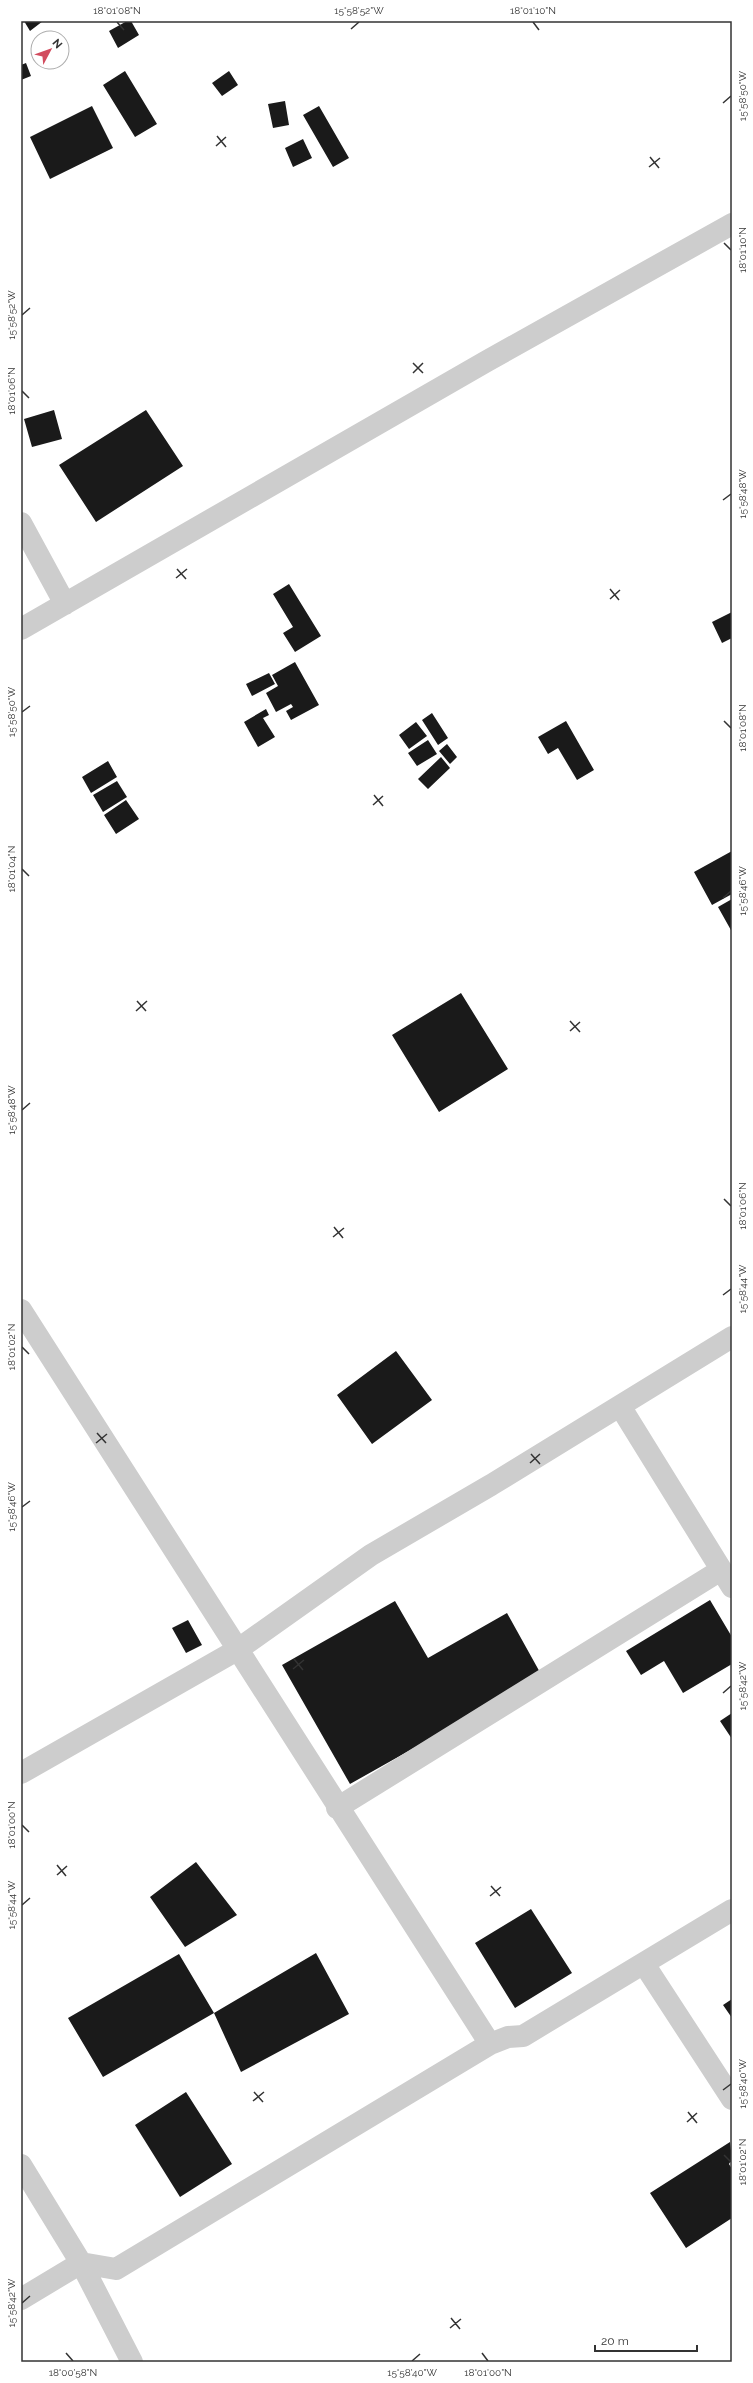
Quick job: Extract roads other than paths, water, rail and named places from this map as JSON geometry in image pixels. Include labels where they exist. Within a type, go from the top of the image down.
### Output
[{"type":"street","points":[[21,629],[480,365],[732,224]]},
{"type":"street","points":[[21,523],[65,604]]},
{"type":"street","points":[[21,1310],[337,1808],[490,2044]]},
{"type":"street","points":[[21,1773],[237,1650],[371,1555],[620,1406],[700,1354],[732,1337]]},
{"type":"street","points":[[337,1808],[727,1578],[620,1406]]},
{"type":"street","points":[[21,2299],[81,2263],[116,2269],[490,2044],[508,2037],[523,2036],[732,1910]]},
{"type":"street","points":[[644,1964],[732,2099]]},
{"type":"street","points":[[21,2165],[81,2263],[132,2362]]}]
